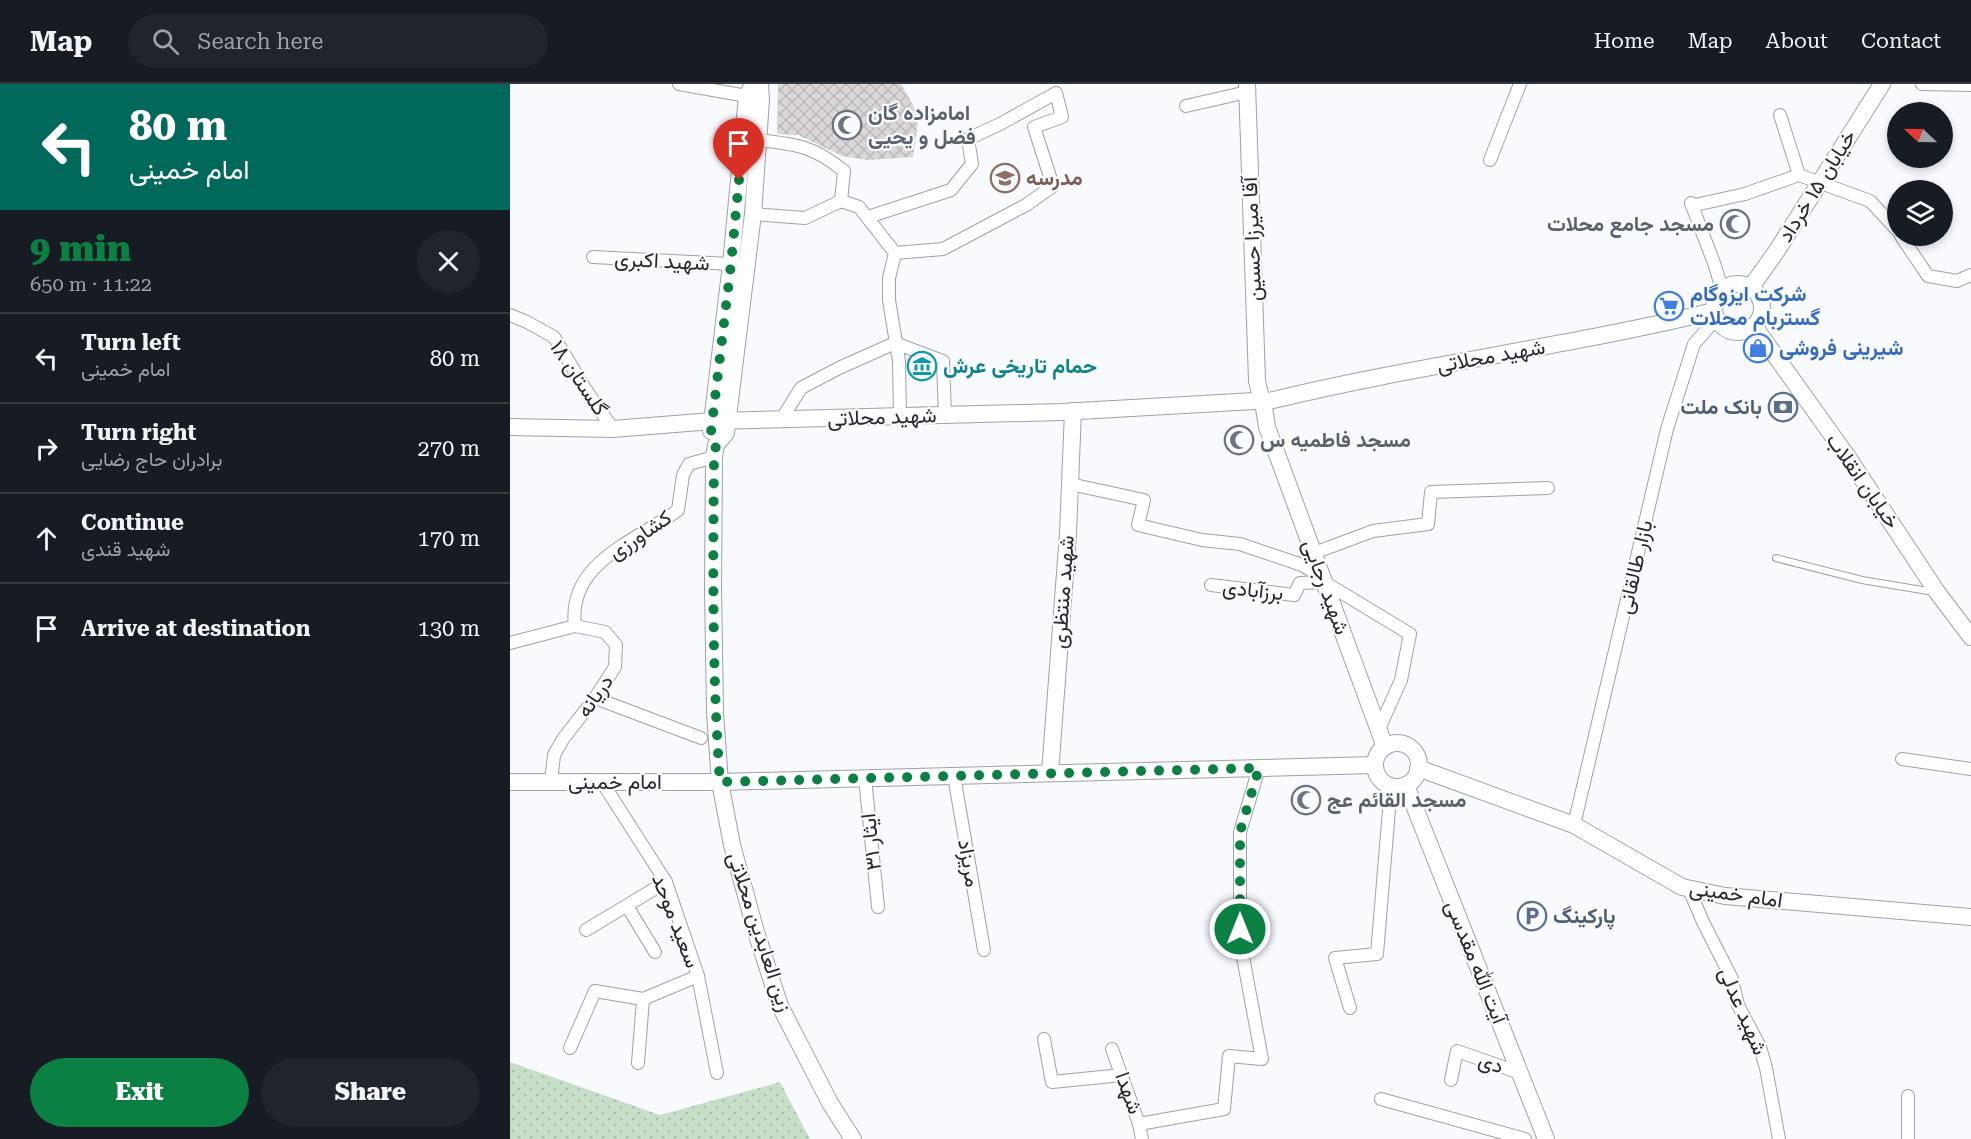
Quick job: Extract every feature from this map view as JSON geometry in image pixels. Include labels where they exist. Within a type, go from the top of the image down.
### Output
[{"type":"main road","points":[[720,421],[753,214],[762,100],[760,84]]},
{"type":"main road","name":"خیابان ۱۵ خرداد","points":[[1751,287],[1776,252],[1882,84]]},
{"type":"main road","name":"آقا میرزا حسین","points":[[1247,88],[1257,381],[1267,427]]},
{"type":"main road","points":[[715,451],[726,433],[720,421],[731,264],[750,90]]},
{"type":"main road","points":[[1736,283],[1751,287],[1757,292],[1762,306],[1754,326],[1747,330],[1733,332],[1720,325],[1715,315],[1714,303],[1722,289],[1736,283]]},
{"type":"main road","name":"شهید محلاتی","points":[[510,427],[613,429],[720,421],[1073,411],[1262,401],[1336,384],[1715,315]]},
{"type":"main road","name":"خیابان انقلاب","points":[[1754,326],[1971,638]]},
{"type":"main road","name":"شهید منتظری","points":[[1050,773],[1068,533],[1073,411]]},
{"type":"main road","name":"شهید رجایی","points":[[1267,427],[1385,747]]},
{"type":"main road","name":"زین العابدین محلاتی","points":[[715,451],[713,648],[715,713],[728,782],[732,845],[756,932],[780,1006],[830,1103],[853,1139]]},
{"type":"main road","points":[[1399,743],[1406,745],[1416,754],[1418,768],[1412,781],[1398,785],[1380,778],[1375,765],[1380,751],[1385,747],[1399,743]]},
{"type":"main road","name":"امام خمینی","points":[[510,783],[728,782],[1375,765]]},
{"type":"main road","name":"امام خمینی","points":[[1418,768],[1574,825],[1689,889],[1725,896],[1971,917]]},
{"type":"main road","name":"آیت الله مقدسی","points":[[1398,785],[1520,1072],[1546,1139]]},
{"type":"street","points":[[679,84],[750,90]]},
{"type":"street","points":[[1490,160],[1520,84]]},
{"type":"street","points":[[1922,84],[1971,85]]},
{"type":"street","points":[[1186,106],[1247,88]]},
{"type":"street","points":[[868,217],[951,190],[972,164],[968,139],[1056,93],[1062,117],[1034,127],[1053,186],[1026,204],[943,249],[895,253]]},
{"type":"street","points":[[1780,115],[1799,175]]},
{"type":"street","points":[[758,140],[796,144],[826,157],[844,171],[841,201]]},
{"type":"street","points":[[1722,289],[1693,204],[1745,194],[1799,175],[1870,201],[1887,219]]},
{"type":"street","points":[[753,214],[805,218],[841,201],[860,207],[895,253]]},
{"type":"street","points":[[1908,246],[1928,276],[1957,281],[1971,275]]},
{"type":"street","points":[[895,253],[889,278],[889,300],[899,361],[900,416]]},
{"type":"street","name":"شهید اکبری","points":[[593,257],[731,264]]},
{"type":"street","name":"گلستان ۱۸","points":[[510,315],[554,337],[613,429]]},
{"type":"street","name":"بازار طالقانی","points":[[1574,825],[1667,429],[1694,344],[1715,315]]},
{"type":"street","points":[[781,420],[801,388],[895,343],[943,361],[945,415]]},
{"type":"street","name":"کشاورزی","points":[[575,626],[574,616],[578,594],[591,570],[607,555],[678,510],[683,475],[689,464],[715,451]]},
{"type":"street","points":[[1070,484],[1144,500],[1138,525],[1202,540],[1240,544],[1302,565],[1410,634],[1401,680],[1379,729]]},
{"type":"street","points":[[1314,553],[1373,531],[1428,524],[1431,492],[1548,488]]},
{"type":"street","name":"برزآبادی","points":[[1211,585],[1294,595],[1300,583],[1324,580]]},
{"type":"street","name":"دریانه","points":[[510,643],[575,626],[604,632],[616,645],[615,667],[554,755],[551,782]]},
{"type":"street","points":[[595,698],[701,738]]},
{"type":"street","points":[[1902,759],[1971,769]]},
{"type":"street","points":[[1139,1124],[1224,1109],[1229,1056],[1262,1059],[1240,944],[1240,832],[1259,768]]},
{"type":"street","name":"مریزاد","points":[[954,776],[984,950]]},
{"type":"street","name":"ایثار ۳۱","points":[[865,778],[878,907]]},
{"type":"street","name":"سعید موحد","points":[[603,782],[666,882],[698,976],[717,1072]]},
{"type":"street","points":[[1350,1008],[1335,958],[1377,954],[1398,785]]},
{"type":"street","points":[[585,930],[666,882]]},
{"type":"street","name":"شهید عدلی","points":[[1689,889],[1732,979],[1738,1005],[1760,1047],[1779,1139]]},
{"type":"street","points":[[627,906],[655,952]]},
{"type":"street","points":[[570,1048],[595,992],[643,999],[698,976]]},
{"type":"street","points":[[638,1063],[643,999]]},
{"type":"street","points":[[1044,1039],[1052,1082],[1122,1075]]},
{"type":"street","name":"شهدا","points":[[1112,1049],[1139,1124],[1142,1139]]},
{"type":"street","name":"دی","points":[[1451,1080],[1457,1051],[1520,1072]]},
{"type":"street","points":[[1908,1096],[1908,1139]]},
{"type":"street","points":[[1381,1099],[1517,1138]]},
{"type":"lane","points":[[1776,558],[1862,580],[1937,592]]},
{"type":"green space","points":[[510,1062],[660,1115],[780,1082],[810,1139],[510,1139]]},
{"type":"building","name":"امامزاده گان فضل و یحیی","points":[[778,84],[901,84],[919,116],[913,157],[867,160],[842,156],[798,135],[777,134]]},
{"type":"place","name":"امامزاده گان فضل و یحیی","points":[[847,125]]},
{"type":"place","name":"مدرسه","points":[[1005,178]]},
{"type":"place","name":"مسجد جامع محلات","points":[[1735,224]]},
{"type":"place","name":"شرکت ایزوگام گستربام محلات","points":[[1669,306]]},
{"type":"place","name":"شیرینی فروشی","points":[[1758,348]]},
{"type":"place","name":"حمام تاریخی عرش","points":[[922,366]]},
{"type":"place","name":"بانک ملت","points":[[1783,407]]},
{"type":"place","name":"مسجد فاطمیه س","points":[[1239,440]]},
{"type":"place","name":"مسجد القائم عج","points":[[1306,800]]},
{"type":"place","name":"پارکینگ","points":[[1532,916]]},
{"type":"route","points":[[739,180],[711,432],[716,445],[714,457],[713,648],[720,782],[1259,768],[1240,832],[1240,929]]}]
